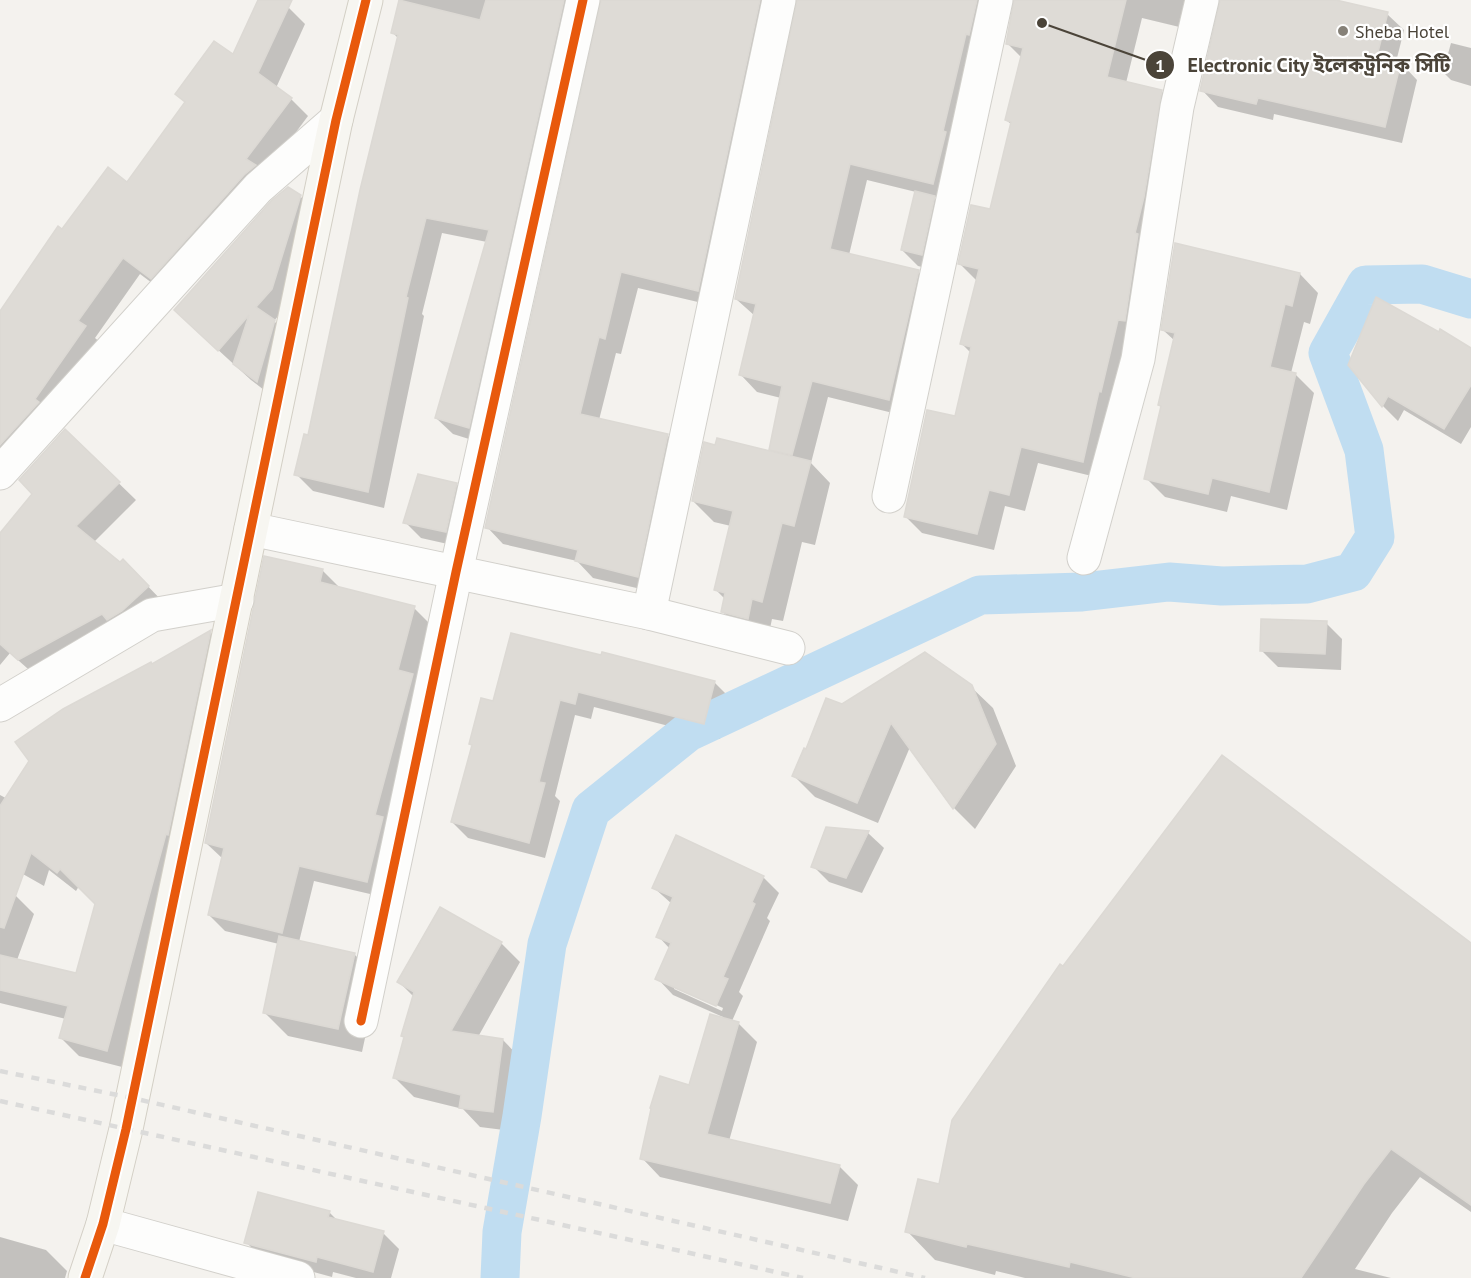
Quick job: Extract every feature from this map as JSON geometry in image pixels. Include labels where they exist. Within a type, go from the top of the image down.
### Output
[{"type":"street","points":[[85,1278],[103,1224],[126,1129],[336,120],[366,0]]},
{"type":"street","points":[[361,1021],[456,572],[583,0]]},
{"type":"street","points":[[649,613],[779,0]]},
{"type":"street","points":[[889,496],[996,0]]},
{"type":"street","points":[[1084,558],[1138,359],[1177,107],[1202,0]]},
{"type":"street","points":[[0,472],[258,188],[336,120]]},
{"type":"street","points":[[251,529],[649,613],[788,648]]},
{"type":"street","points":[[0,705],[152,615],[237,600]]},
{"type":"street","points":[[103,1224],[297,1278]]},
{"type":"building","points":[[258,0],[292,0],[258,73],[292,98],[246,159],[256,165],[244,175],[151,279],[123,258],[78,321],[86,326],[35,399],[39,402],[0,445],[0,311],[58,226],[62,229],[108,167],[127,182],[185,102],[175,94],[214,41],[233,54]]},
{"type":"building","points":[[399,0],[480,20],[486,0],[564,0],[469,428],[435,418],[489,230],[426,218],[406,297],[408,298],[368,492],[294,475],[304,434],[308,435],[360,190],[398,35],[391,33]]},
{"type":"building","points":[[601,0],[760,0],[698,291],[621,272],[605,339],[599,337],[580,414],[668,434],[638,577],[575,561],[578,550],[485,528]]},
{"type":"building","points":[[797,0],[977,0],[969,35],[966,34],[933,184],[850,164],[830,249],[919,270],[889,400],[812,381],[792,455],[769,450],[782,386],[739,375],[756,304],[735,299]]},
{"type":"building","points":[[1014,0],[1126,0],[1107,77],[1162,90],[1144,197],[1135,233],[1138,234],[1125,321],[1118,320],[1083,462],[1021,447],[1009,495],[989,490],[977,534],[904,517],[927,410],[955,416],[971,347],[960,344],[979,269],[958,264],[971,205],[990,209],[1011,122],[1005,120],[1023,48],[1006,44]]},
{"type":"building","points":[[1220,0],[1336,0],[1388,12],[1377,56],[1401,62],[1385,127],[1258,98],[1256,104],[1200,91]]},
{"type":"building","points":[[288,187],[301,195],[272,289],[256,307],[275,320],[257,382],[233,364],[249,315],[218,351],[174,310],[271,201]]},
{"type":"building","points":[[915,191],[935,196],[922,255],[901,250]]},
{"type":"building","points":[[1175,243],[1300,273],[1292,306],[1285,304],[1270,367],[1296,373],[1269,492],[1212,478],[1208,494],[1144,479],[1175,333],[1161,330]]},
{"type":"building","points":[[1376,297],[1439,332],[1440,329],[1471,348],[1471,385],[1444,429],[1388,396],[1382,407],[1348,365]]},
{"type":"building","points":[[65,429],[120,482],[76,526],[120,562],[123,559],[149,586],[122,611],[107,620],[102,614],[18,660],[0,644],[0,533],[32,494],[19,480]]},
{"type":"building","points":[[717,438],[811,461],[794,526],[782,523],[762,602],[752,599],[748,619],[721,612],[725,593],[714,590],[733,511],[692,501],[704,442],[715,445]]},
{"type":"building","points":[[418,474],[457,483],[446,532],[403,523]]},
{"type":"building","points":[[264,556],[323,569],[320,582],[415,606],[398,670],[413,674],[375,815],[383,817],[367,882],[299,866],[282,933],[208,915],[224,848],[205,843]]},
{"type":"building","points":[[1261,619],[1327,621],[1325,654],[1260,651]]},
{"type":"building","points":[[211,630],[168,835],[166,834],[107,1051],[59,1038],[68,1006],[0,990],[0,955],[76,973],[95,904],[60,869],[57,873],[31,853],[4,928],[0,927],[0,806],[29,761],[15,742],[63,709],[151,662],[152,664]]},
{"type":"building","points":[[511,633],[601,655],[602,652],[715,681],[704,724],[578,692],[575,704],[560,700],[539,782],[545,783],[529,843],[451,822],[472,745],[469,744],[481,698],[493,701]]},
{"type":"building","points":[[925,652],[972,685],[996,744],[953,809],[891,723],[857,803],[792,776],[804,748],[806,749],[826,698],[842,704]]},
{"type":"building","points":[[1222,755],[1471,943],[1471,1205],[1391,1149],[1364,1184],[1301,1278],[1136,1278],[1070,1262],[1069,1267],[967,1244],[966,1247],[905,1232],[918,1179],[939,1184],[952,1120],[1060,964],[1063,966]]},
{"type":"building","points":[[826,827],[869,831],[846,878],[811,867]]},
{"type":"building","points":[[676,835],[764,876],[752,902],[755,904],[723,977],[728,979],[716,1006],[655,979],[671,943],[656,937],[673,897],[652,888]]},
{"type":"building","points":[[440,907],[502,942],[451,1031],[503,1039],[493,1112],[459,1108],[461,1095],[393,1078],[404,1037],[401,1036],[414,992],[397,982]]},
{"type":"building","points":[[279,936],[355,953],[338,1029],[263,1013]]},
{"type":"building","points":[[710,1014],[739,1022],[707,1134],[840,1165],[830,1203],[640,1159],[650,1108],[660,1076],[689,1085]]},
{"type":"building","points":[[258,1192],[330,1211],[328,1217],[384,1231],[373,1272],[317,1257],[316,1262],[244,1243]]},
{"type":"waterway","points":[[500,1278],[502,1232],[522,1116],[547,944],[591,810],[688,732],[980,595],[1082,592],[1169,582],[1222,586],[1307,584],[1353,572],[1375,537],[1364,450],[1328,353],[1366,285],[1422,284],[1471,299]]},
{"type":"railway","points":[[0,1071],[132,1098],[925,1278]]},
{"type":"railway","points":[[0,1101],[803,1278]]},
{"type":"cycle path","points":[[85,1278],[103,1224],[126,1129],[336,120],[366,0]]},
{"type":"cycle path","points":[[361,1021],[456,572],[583,0]]},
{"type":"place","name":"Electronic City ইলেকট্রনিক সিটি","points":[[1042,23]]},
{"type":"place","name":"Sheba Hotel","points":[[1343,31]]}]
